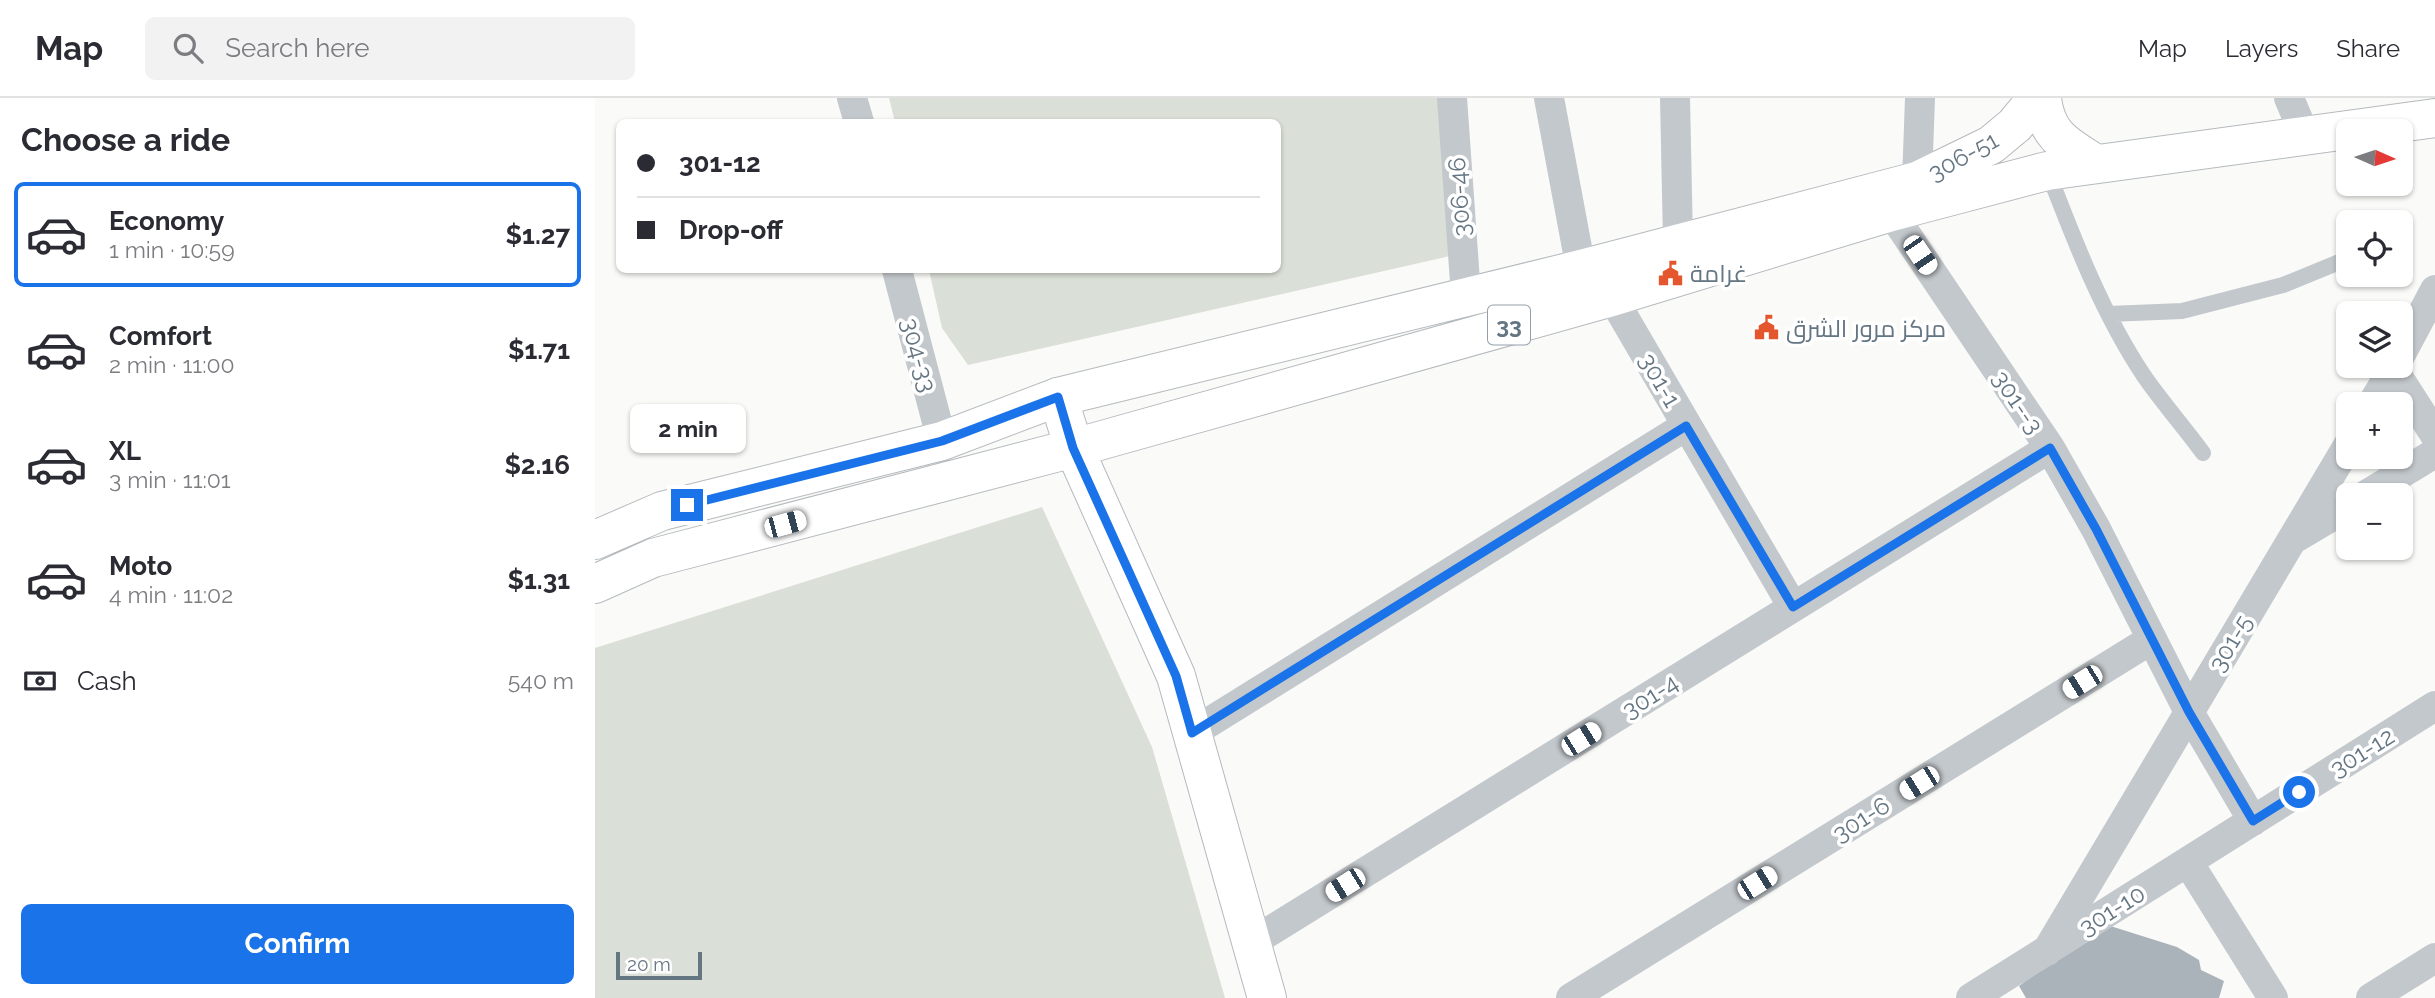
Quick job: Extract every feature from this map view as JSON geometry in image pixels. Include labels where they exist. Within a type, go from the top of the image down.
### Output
[{"type":"main road","name":"306-51","points":[[1917,181],[1991,145],[2015,125],[2037,98]]},
{"type":"main road","points":[[2042,98],[2044,119],[2061,143],[2096,164]]},
{"type":"main road","name":"33","points":[[595,540],[662,511],[942,441],[1058,397],[1581,269],[1678,241],[1764,235],[1891,212],[2047,171],[2435,118]]},
{"type":"main road","name":"33","points":[[595,584],[653,558],[1073,448],[1612,296],[1764,235],[1917,181]]},
{"type":"main road","points":[[1058,397],[1073,448],[1176,676],[1266,998]]},
{"type":"street","points":[[852,98],[858,119]]},
{"type":"street","name":"306-46","points":[[1452,98],[1466,296]]},
{"type":"street","points":[[1549,98],[1581,269]]},
{"type":"street","points":[[1675,98],[1678,241]]},
{"type":"street","points":[[1917,181],[1920,98]]},
{"type":"street","points":[[2289,98],[2305,136]]},
{"type":"street","name":"301--3","points":[[1891,212],[2050,448],[2096,529],[2189,712],[2253,821]]},
{"type":"street","name":"304-33","points":[[898,273],[942,441]]},
{"type":"street","points":[[2413,331],[2435,290]]},
{"type":"street","name":"301-1","points":[[1612,296],[1793,607]]},
{"type":"street","points":[[2404,378],[2435,436]]},
{"type":"street","points":[[1192,733],[1686,426]]},
{"type":"street","name":"301-4","points":[[1251,943],[2050,448]]},
{"type":"street","points":[[2386,483],[2435,453]]},
{"type":"street","name":"301-5","points":[[2047,951],[2336,466]]},
{"type":"street","points":[[2291,541],[2336,514]]},
{"type":"street","name":"301-6","points":[[1571,998],[2152,639]]},
{"type":"street","name":"301-12","points":[[2253,821],[2435,706]]},
{"type":"street","name":"301-10","points":[[1986,994],[2047,951],[2253,821]]},
{"type":"street","points":[[2188,862],[2273,998]]},
{"type":"street","points":[[2371,998],[2435,958]]},
{"type":"lane","points":[[2047,171],[2082,263],[2109,314],[2144,376],[2203,453]]},
{"type":"lane","points":[[2109,314],[2182,311],[2283,285],[2336,263]]},
{"type":"shaded area","points":[[889,98],[1444,98],[1459,254],[968,365],[942,328],[930,273],[1281,273],[1281,119],[894,119]]},
{"type":"shaded area","points":[[1042,507],[1152,747],[1225,998],[595,998],[595,648]]},
{"type":"building","points":[[2104,924],[2177,947],[2199,960],[2201,970],[2224,981],[2219,998],[2026,998],[2019,986]]},
{"type":"place","name":"غرامة","points":[[1670,273]]},
{"type":"place","name":"مرکز مرور الشرق","points":[[1766,328]]},
{"type":"route","points":[[687,505],[942,441],[1058,397],[1073,448],[1176,676],[1192,733],[1686,426],[1793,607],[2050,448],[2096,529],[2189,712],[2253,821],[2299,792]]}]
